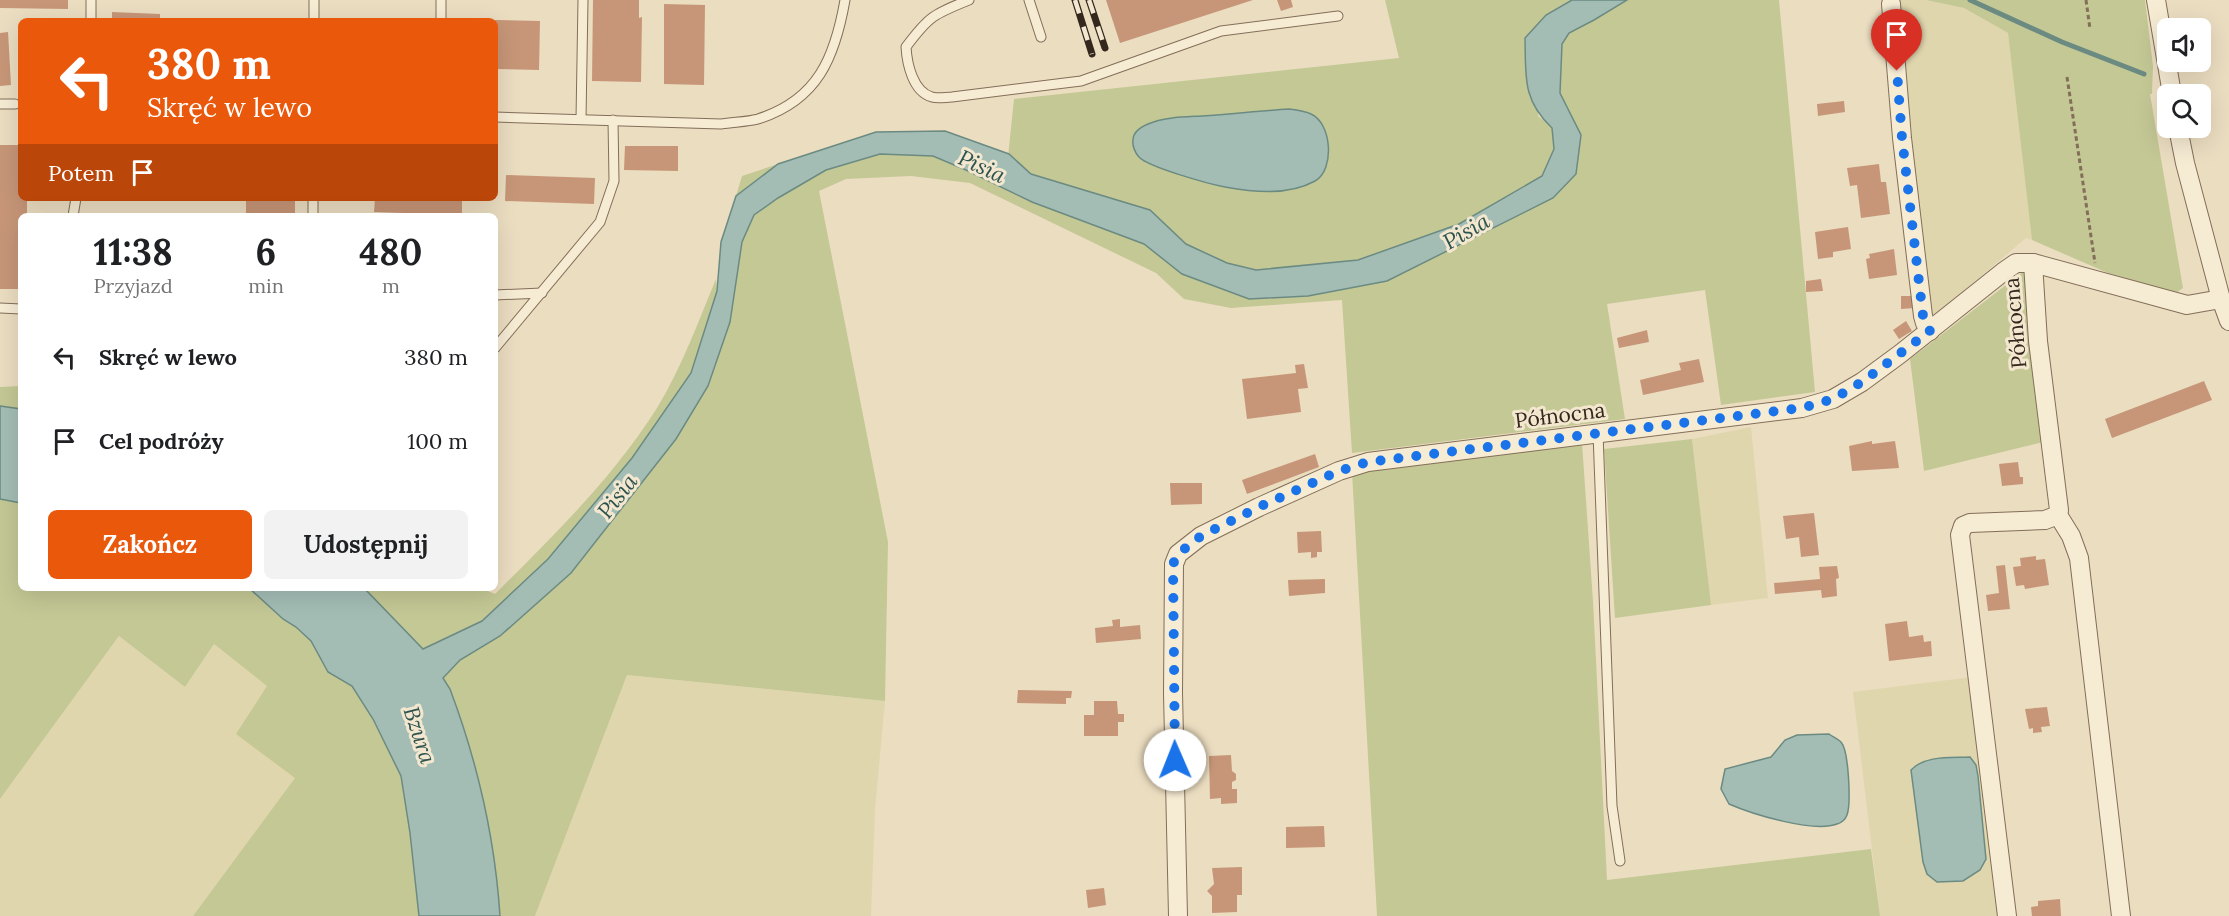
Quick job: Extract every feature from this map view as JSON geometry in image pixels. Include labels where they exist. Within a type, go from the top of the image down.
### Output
[{"type":"street","points":[[2156,0],[2170,84]]},
{"type":"street","points":[[1891,4],[1902,138],[1923,316],[1924,323],[1930,331]]},
{"type":"street","points":[[2180,138],[2221,299],[2229,321]]},
{"type":"street","name":"Północna","points":[[1178,916],[1173,693],[1173,564],[1178,554],[1201,536],[1259,507],[1339,471],[1368,462],[1802,408],[1833,399],[1862,382],[2016,263],[2033,263],[2038,340],[2058,515]]},
{"type":"street","points":[[2033,263],[2187,305],[2221,299]]},
{"type":"street","points":[[2007,916],[1960,535],[1963,526],[1970,523],[2045,520],[2058,515],[2071,536],[2079,558],[2121,916]]},
{"type":"lane","points":[[91,0],[91,18]]},
{"type":"lane","points":[[314,0],[314,18]]},
{"type":"lane","points":[[441,0],[441,18]]},
{"type":"lane","points":[[581,119],[583,0]]},
{"type":"lane","points":[[498,117],[721,124],[757,119],[783,107],[804,93],[821,76],[837,36],[845,0]]},
{"type":"lane","points":[[969,0],[936,13],[923,24],[906,47],[907,62],[917,86],[931,97],[964,96],[1081,81],[1221,31],[1338,16]]},
{"type":"lane","points":[[1029,0],[1041,37]]},
{"type":"lane","points":[[0,104],[15,104]]},
{"type":"lane","points":[[498,344],[600,222],[614,181],[613,120]]},
{"type":"lane","points":[[498,295],[542,293]]},
{"type":"lane","points":[[0,308],[18,309]]},
{"type":"lane","points":[[1598,433],[1612,806],[1620,861]]},
{"type":"path","points":[[2086,0],[2090,29]]},
{"type":"path","points":[[2067,77],[2096,268],[2095,280]]},
{"type":"shaded area","points":[[1896,0],[1926,0],[1964,8],[2008,33],[2030,219],[2032,240],[2026,238],[1927,322]]},
{"type":"shaded area","points":[[1751,427],[1768,598],[1711,605],[1692,439]]},
{"type":"shaded area","points":[[120,635],[185,687],[214,644],[268,686],[296,778],[193,916],[0,916],[0,799]]},
{"type":"shaded area","points":[[627,675],[885,701],[875,810],[871,916],[535,916]]},
{"type":"shaded area","points":[[1972,677],[2001,916],[1880,916],[1853,692]]},
{"type":"green space","points":[[1385,0],[1572,0],[1546,15],[1538,116],[1552,127],[1554,149],[1542,176],[1459,224],[1358,260],[1256,270],[1227,263],[1186,244],[1150,210],[1031,174],[1008,157],[1014,99],[1399,58]]},
{"type":"green space","points":[[1627,0],[1779,0],[1815,392],[1721,405],[1705,290],[1607,304],[1625,419],[1352,453],[1342,300],[1231,308],[1184,299],[1156,273],[970,183],[911,176],[846,179],[819,191],[888,542],[885,701],[627,675],[535,916],[500,916],[494,858],[483,801],[460,716],[450,689],[443,678],[460,660],[500,636],[571,573],[676,439],[708,386],[730,322],[742,242],[754,215],[826,170],[880,154],[933,156],[1032,202],[1144,244],[1182,274],[1249,299],[1553,198],[1576,174],[1570,112],[1560,93],[1562,44],[1569,33]]},
{"type":"green space","points":[[1926,0],[2145,0],[2153,66],[2152,94],[2150,94],[2183,288],[2176,293],[2108,273],[2032,240],[2008,33],[1964,8]]},
{"type":"green space","points":[[778,164],[736,196],[742,176]]},
{"type":"green space","points":[[2024,271],[2043,442],[1924,471],[1910,359]]},
{"type":"green space","points":[[716,279],[717,291],[691,373],[632,458],[548,559],[482,621],[423,650],[367,591],[488,591],[495,594],[581,506],[621,459],[657,408],[689,344]]},
{"type":"green space","points":[[18,386],[18,409],[0,406],[0,387]]},
{"type":"green space","points":[[1692,439],[1711,605],[1615,618],[1604,449]]},
{"type":"green space","points":[[1582,443],[1593,601],[1607,880],[1871,849],[1880,916],[1377,916],[1352,472]]},
{"type":"green space","points":[[0,499],[18,502],[18,591],[252,591],[311,641],[328,672],[352,686],[373,719],[401,776],[419,916],[193,916],[295,778],[236,734],[267,686],[214,644],[185,687],[119,636],[0,799]]},
{"type":"water","points":[[1572,0],[1627,0],[1569,33],[1562,44],[1560,93],[1581,135],[1576,174],[1553,198],[1387,281],[1308,296],[1249,299],[1182,274],[1144,244],[1032,202],[933,156],[880,154],[826,170],[754,215],[742,242],[730,322],[708,386],[676,439],[571,573],[500,636],[460,660],[443,678],[450,689],[460,716],[483,801],[494,858],[500,916],[419,916],[401,776],[373,719],[352,686],[328,672],[311,641],[252,591],[367,591],[423,649],[482,621],[548,559],[632,458],[691,373],[717,291],[721,242],[736,196],[778,164],[876,132],[945,131],[1009,154],[1031,174],[1150,210],[1186,244],[1227,263],[1256,270],[1358,260],[1459,224],[1542,176],[1554,149],[1552,128],[1535,107],[1528,87],[1525,38],[1546,15]]},
{"type":"water","points":[[1289,109],[1309,113],[1318,119],[1327,136],[1328,147],[1326,167],[1321,175],[1305,186],[1293,189],[1270,192],[1225,187],[1166,170],[1145,161],[1133,147],[1133,137],[1138,130],[1161,120]]},
{"type":"water","points":[[0,406],[18,409],[18,502],[0,499]]},
{"type":"water","points":[[1829,734],[1841,742],[1846,756],[1848,809],[1846,817],[1841,822],[1826,826],[1798,824],[1752,813],[1729,804],[1721,789],[1725,769],[1771,757],[1785,740],[1797,735]]},
{"type":"water","points":[[1970,757],[1976,765],[1978,776],[1986,859],[1980,870],[1963,881],[1937,882],[1927,874],[1923,862],[1911,770],[1931,760]]},
{"type":"building","points":[[0,0],[68,0],[68,9],[0,8]]},
{"type":"building","points":[[593,0],[639,0],[639,18],[642,17],[641,82],[592,81]]},
{"type":"building","points":[[1106,0],[1253,0],[1120,43]]},
{"type":"building","points":[[1277,0],[1291,0],[1293,7],[1281,11]]},
{"type":"building","points":[[664,4],[705,5],[704,85],[664,84]]},
{"type":"building","points":[[112,12],[160,14],[160,18],[112,18]]},
{"type":"building","points":[[498,20],[540,21],[539,70],[498,69]]},
{"type":"building","points":[[8,32],[11,85],[0,86],[0,33]]},
{"type":"building","points":[[1844,101],[1845,112],[1818,116],[1817,104]]},
{"type":"building","points":[[0,145],[18,145],[18,201],[27,201],[27,213],[18,213],[18,289],[0,289]]},
{"type":"building","points":[[625,146],[678,146],[678,171],[624,170]]},
{"type":"building","points":[[1879,164],[1881,182],[1886,182],[1890,214],[1861,218],[1857,185],[1850,186],[1847,168]]},
{"type":"building","points":[[506,175],[595,178],[594,204],[505,201]]},
{"type":"building","points":[[246,201],[295,201],[295,213],[246,213]]},
{"type":"building","points":[[375,201],[462,201],[462,213],[374,212]]},
{"type":"building","points":[[1848,227],[1851,249],[1833,252],[1833,257],[1818,259],[1815,232]]},
{"type":"building","points":[[1894,249],[1897,275],[1869,279],[1866,259],[1870,258],[1869,254]]},
{"type":"building","points":[[1821,279],[1823,291],[1806,292],[1806,281]]},
{"type":"building","points":[[1901,296],[1914,296],[1915,308],[1901,309]]},
{"type":"building","points":[[1906,321],[1912,331],[1899,339],[1893,330]]},
{"type":"building","points":[[1647,330],[1649,342],[1619,348],[1617,338]]},
{"type":"building","points":[[1699,359],[1704,382],[1643,395],[1640,380],[1681,370],[1679,363]]},
{"type":"building","points":[[1304,364],[1308,388],[1298,389],[1301,412],[1247,419],[1242,379],[1296,373],[1295,365]]},
{"type":"building","points":[[2204,381],[2212,400],[2112,438],[2105,419]]},
{"type":"building","points":[[1872,441],[1872,444],[1895,441],[1899,468],[1852,471],[1849,446]]},
{"type":"building","points":[[1315,454],[1319,467],[1247,494],[1242,480]]},
{"type":"building","points":[[2018,462],[2023,484],[2002,486],[1999,464]]},
{"type":"building","points":[[1170,483],[1202,483],[1202,504],[1171,505]]},
{"type":"building","points":[[1814,513],[1819,555],[1801,557],[1799,537],[1786,539],[1783,516]]},
{"type":"building","points":[[1321,531],[1322,552],[1317,552],[1317,557],[1311,558],[1311,552],[1298,553],[1297,532]]},
{"type":"building","points":[[2036,556],[2036,560],[2045,559],[2049,585],[2025,589],[2024,585],[2016,586],[2013,567],[2021,566],[2020,558]]},
{"type":"building","points":[[2005,565],[2010,609],[1988,611],[1986,595],[1999,593],[1996,566]]},
{"type":"building","points":[[1837,566],[1839,578],[1836,579],[1837,596],[1822,598],[1821,590],[1775,594],[1774,583],[1820,579],[1819,567]]},
{"type":"building","points":[[1325,579],[1325,593],[1289,596],[1288,580]]},
{"type":"building","points":[[1120,619],[1120,627],[1140,625],[1141,639],[1096,643],[1095,628],[1113,626],[1112,620]]},
{"type":"building","points":[[1907,621],[1909,637],[1923,635],[1924,642],[1931,641],[1932,656],[1889,661],[1885,624]]},
{"type":"building","points":[[1018,690],[1072,691],[1071,698],[1066,698],[1066,704],[1017,703]]},
{"type":"building","points":[[1094,701],[1117,701],[1118,714],[1124,714],[1124,722],[1118,722],[1118,736],[1084,736],[1084,715],[1094,715]]},
{"type":"building","points":[[2047,707],[2050,726],[2041,727],[2042,732],[2033,733],[2033,728],[2029,729],[2025,709]]},
{"type":"building","points":[[1231,755],[1232,771],[1236,774],[1236,780],[1232,782],[1232,789],[1237,789],[1237,803],[1221,804],[1221,798],[1210,799],[1209,756]]},
{"type":"building","points":[[1324,826],[1325,847],[1286,848],[1286,827]]},
{"type":"building","points":[[1242,867],[1242,895],[1237,895],[1237,912],[1212,913],[1212,896],[1207,891],[1214,884],[1212,868]]},
{"type":"building","points":[[1104,888],[1106,905],[1088,908],[1086,890]]},
{"type":"building","points":[[2060,899],[2061,916],[2032,916],[2031,907],[2038,906],[2038,901]]},
{"type":"waterway","points":[[1970,0],[2062,42],[2144,74]]},
{"type":"railway","points":[[1075,0],[1092,54]]},
{"type":"railway","points":[[1089,0],[1105,48]]},
{"type":"route","points":[[1175,760],[1173,564],[1178,554],[1201,536],[1339,471],[1368,462],[1802,408],[1833,399],[1862,382],[1930,331],[1924,323],[1923,316],[1902,138],[1897,71]]},
{"type":"water label","name":"Pisia","points":[[982,166]]},
{"type":"water label","name":"Pisia","points":[[1466,231]]},
{"type":"water label","name":"Pisia","points":[[617,496]]},
{"type":"water label","name":"Bzura","points":[[420,735]]}]
